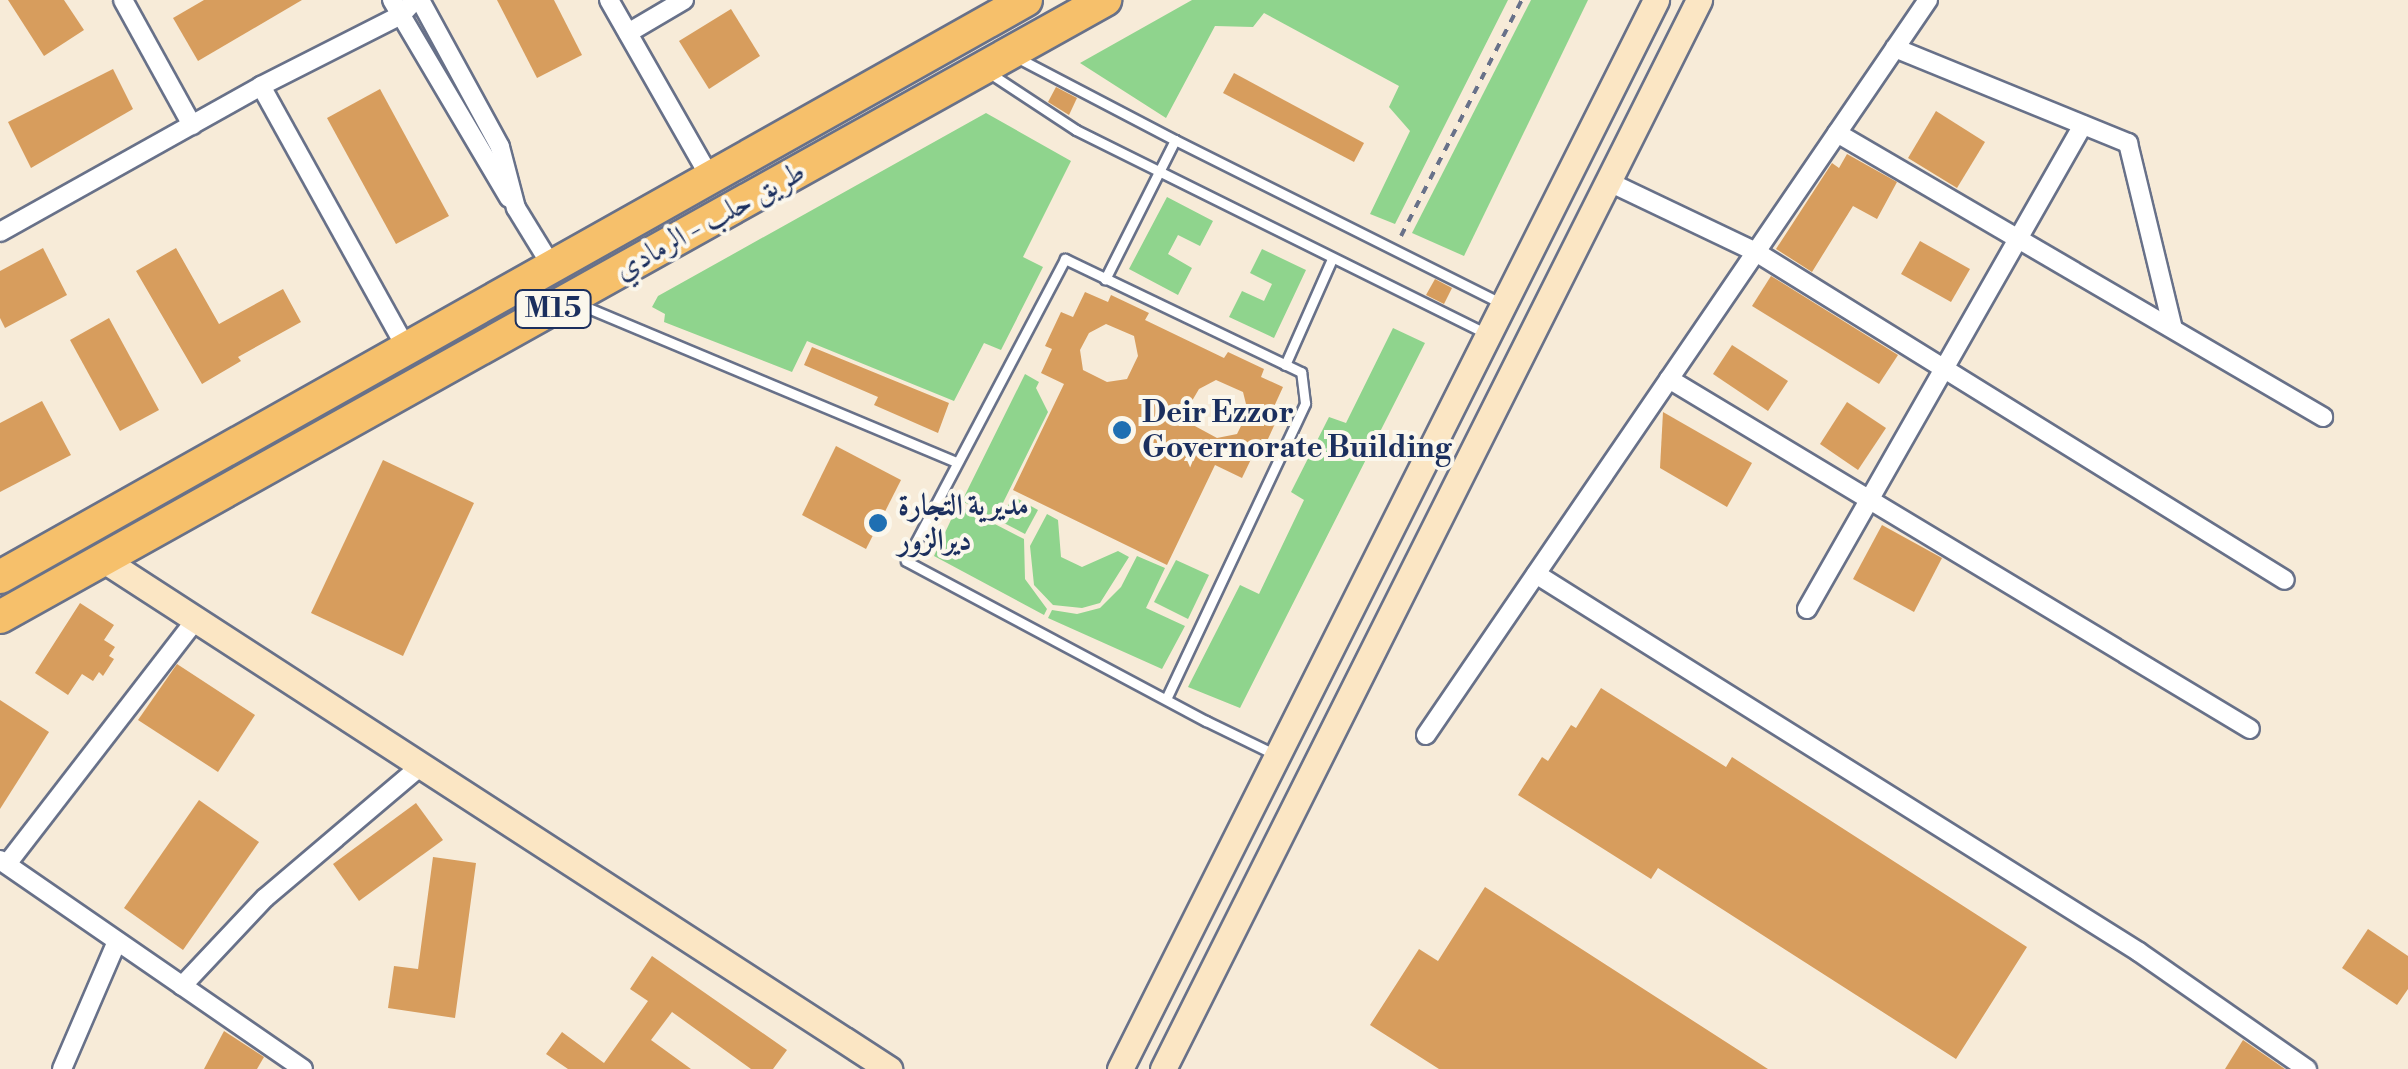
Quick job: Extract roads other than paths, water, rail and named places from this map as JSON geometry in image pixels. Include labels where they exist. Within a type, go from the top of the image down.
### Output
[{"type":"highway","name":"طريق حلب - الرمادي","points":[[0,576],[1026,0]]},
{"type":"highway","name":"طريق حلب - الرمادي","points":[[0,617],[1105,0]]},
{"type":"main road","points":[[1120,1069],[1656,0]]},
{"type":"main road","points":[[1163,1069],[1699,0]]},
{"type":"main road","points":[[104,560],[889,1069]]},
{"type":"street","points":[[123,0],[192,124]]},
{"type":"street","points":[[2,227],[397,7],[418,0],[500,147],[516,208]]},
{"type":"street","points":[[609,0],[711,178]]},
{"type":"street","points":[[628,33],[684,0]]},
{"type":"street","points":[[1426,735],[1928,0]]},
{"type":"street","points":[[397,7],[551,264]]},
{"type":"street","points":[[1896,48],[2128,143],[2172,329]]},
{"type":"street","points":[[261,86],[406,348]]},
{"type":"street","points":[[1807,609],[2083,125]]},
{"type":"street","points":[[1837,133],[2323,417]]},
{"type":"street","points":[[1607,181],[1756,252],[2284,580]]},
{"type":"street","points":[[1669,379],[2250,729]]},
{"type":"street","points":[[1536,574],[2139,952],[2308,1069]]},
{"type":"street","points":[[197,618],[3,862],[303,1069]]},
{"type":"street","points":[[182,986],[265,898],[422,765]]},
{"type":"street","points":[[62,1069],[117,941]]},
{"type":"lane","points":[[996,61],[1174,140],[1504,304]]},
{"type":"lane","points":[[996,61],[1076,130],[1490,335]]},
{"type":"lane","points":[[1105,279],[1174,140]]},
{"type":"lane","points":[[1285,364],[1332,259]]},
{"type":"lane","points":[[1166,700],[1306,403],[1301,372],[1065,260],[906,561],[1166,700],[1278,756]]},
{"type":"lane","points":[[569,300],[957,462]]},
{"type":"place","name":"Deir Ezzor Governorate Building","points":[[1122,430]]},
{"type":"place","name":"مديرية التجارة ديرالزور","points":[[878,523]]}]
